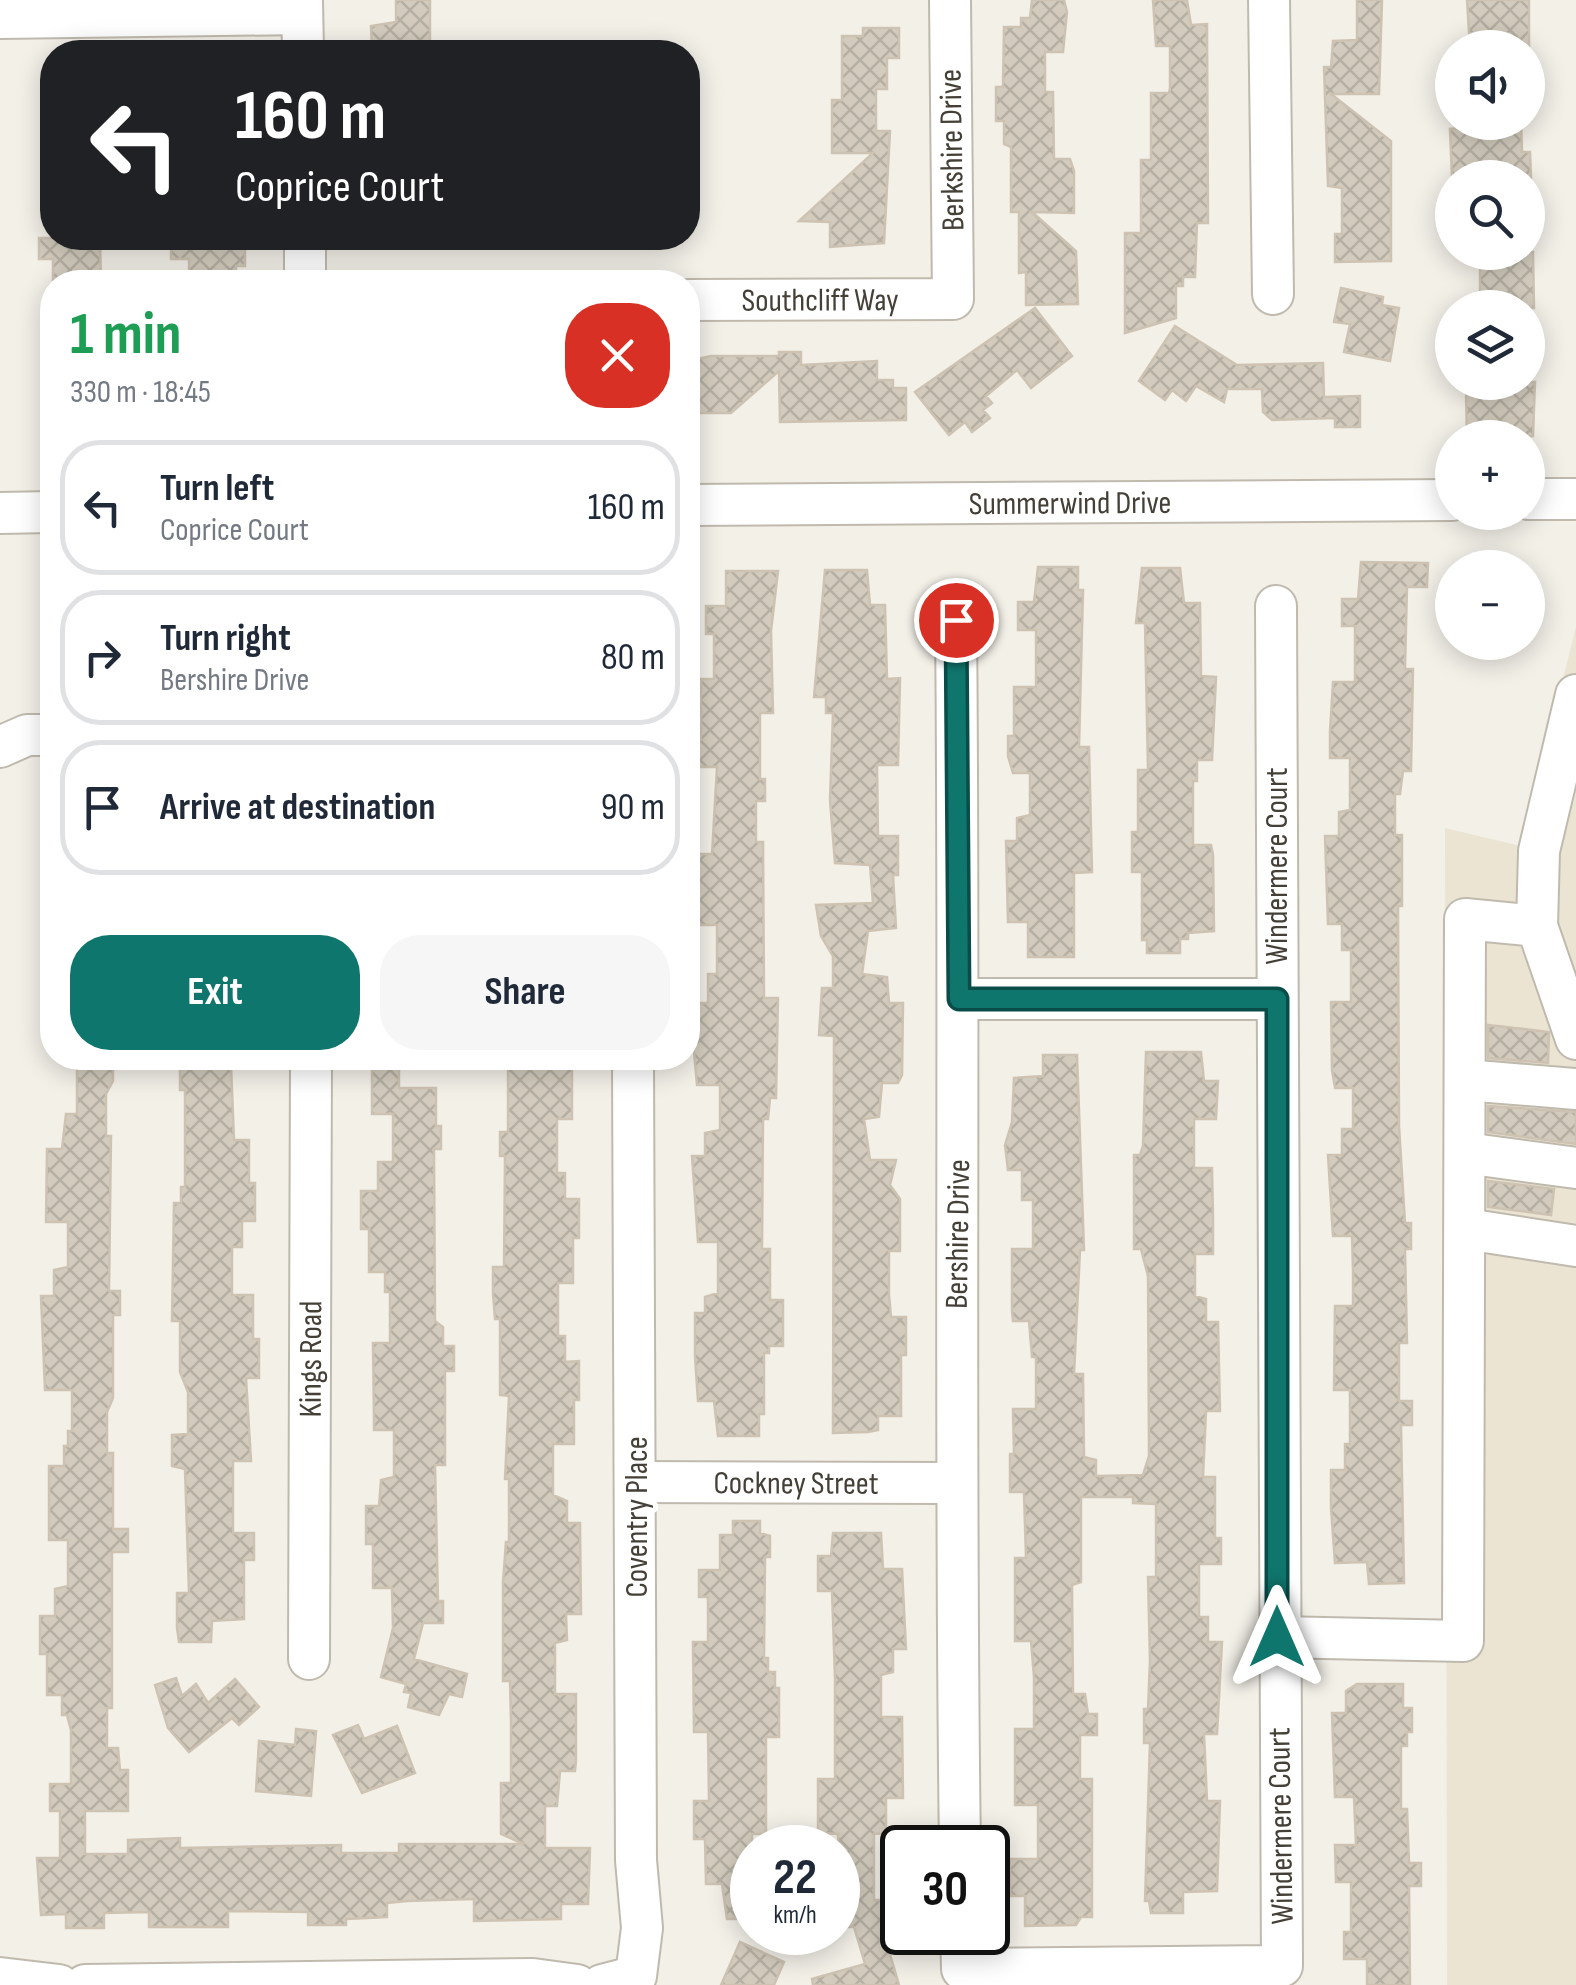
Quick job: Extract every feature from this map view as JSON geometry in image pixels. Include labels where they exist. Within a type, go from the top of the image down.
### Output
[{"type":"street","name":"Berkshire Drive","points":[[950,0],[953,300]]},
{"type":"street","points":[[1269,0],[1273,294]]},
{"type":"street","points":[[0,18],[302,22]]},
{"type":"street","name":"Southcliff Way","points":[[700,300],[953,300]]},
{"type":"street","points":[[1545,499],[1576,498]]},
{"type":"street","name":"Summerwind Drive","points":[[700,505],[1435,500]]},
{"type":"street","points":[[0,513],[40,512]]},
{"type":"street","name":"Windermere Court","points":[[1010,1953],[1282,1966],[1277,1637],[1276,606]]},
{"type":"street","name":"Bershire Drive","points":[[956,620],[959,999],[955,1483],[960,1825]]},
{"type":"street","points":[[1576,695],[1539,851],[1537,926],[1576,1039]]},
{"type":"street","points":[[0,747],[27,735],[40,735]]},
{"type":"street","points":[[1277,1637],[1463,1640],[1465,919],[1537,926]]},
{"type":"street","points":[[959,999],[1277,999]]},
{"type":"street","name":"Kings Road","points":[[309,1658],[310,1070]]},
{"type":"street","name":"Coventry Place","points":[[619,1981],[642,1928],[636,1860],[633,1070]]},
{"type":"street","points":[[1465,1080],[1576,1090]]},
{"type":"street","points":[[1465,1153],[1576,1168]]},
{"type":"street","points":[[1466,1229],[1576,1246]]},
{"type":"street","name":"Cockney Street","points":[[636,1482],[955,1483]]},
{"type":"street","points":[[0,1978],[59,1985]]},
{"type":"street","points":[[85,1985],[532,1980],[576,1985]]},
{"type":"shaded area","points":[[1576,627],[1576,1985],[1447,1985],[1445,828],[1521,846]]},
{"type":"building","points":[[396,0],[430,0],[430,40],[372,40],[371,26],[396,22]]},
{"type":"building","points":[[1032,0],[1064,0],[1067,12],[1063,52],[1045,52],[1045,92],[1053,92],[1054,159],[1070,159],[1074,171],[1074,213],[1032,212],[1076,251],[1078,304],[1026,305],[1026,272],[1019,273],[1019,212],[1011,212],[1011,147],[1004,144],[1004,121],[996,121],[996,87],[1003,87],[1004,27],[1021,27],[1021,18],[1030,18]]},
{"type":"building","points":[[1153,0],[1187,0],[1191,25],[1207,24],[1208,223],[1197,223],[1195,277],[1183,277],[1183,286],[1176,286],[1176,318],[1125,333],[1125,233],[1141,233],[1141,160],[1151,160],[1151,93],[1169,93],[1170,88],[1170,46],[1156,46]]},
{"type":"building","points":[[1357,0],[1382,0],[1379,94],[1331,94],[1391,141],[1391,261],[1335,262],[1335,234],[1342,234],[1342,188],[1328,186],[1324,67],[1331,67],[1333,41],[1357,40]]},
{"type":"building","points":[[1467,0],[1529,0],[1529,30],[1469,30]]},
{"type":"building","points":[[863,28],[899,28],[899,58],[887,58],[887,89],[876,89],[876,131],[890,131],[884,243],[830,247],[830,222],[799,221],[873,153],[832,153],[832,100],[842,100],[842,36],[863,36]]},
{"type":"building","points":[[1450,140],[1522,140],[1522,152],[1530,152],[1530,160],[1451,160]]},
{"type":"building","points":[[40,238],[40,250],[100,250],[101,270],[53,270],[53,259],[39,259]]},
{"type":"building","points":[[171,250],[245,250],[245,266],[236,266],[236,270],[189,270],[189,259],[171,259]]},
{"type":"building","points":[[1480,270],[1533,270],[1534,290],[1480,290]]},
{"type":"building","points":[[1341,288],[1383,297],[1382,305],[1399,308],[1390,361],[1344,352],[1350,324],[1334,322]]},
{"type":"building","points":[[1035,308],[1072,356],[1031,388],[1017,370],[986,396],[992,403],[983,410],[990,418],[972,432],[965,422],[949,435],[915,392]]},
{"type":"building","points":[[1175,326],[1237,365],[1323,363],[1324,397],[1360,396],[1360,427],[1335,427],[1335,418],[1272,420],[1263,412],[1262,389],[1227,389],[1224,402],[1196,386],[1186,401],[1172,390],[1165,400],[1139,381]]},
{"type":"building","points":[[779,352],[801,352],[801,365],[877,361],[877,380],[893,380],[893,388],[906,388],[906,420],[780,422],[779,371],[731,413],[700,413],[700,358],[779,356]]},
{"type":"building","points":[[1466,400],[1534,400],[1534,420],[1467,420]]},
{"type":"building","points":[[1361,562],[1428,563],[1427,587],[1407,587],[1405,669],[1413,669],[1411,771],[1403,771],[1400,794],[1395,794],[1395,835],[1402,835],[1402,906],[1398,906],[1399,1126],[1405,1223],[1411,1223],[1411,1249],[1405,1249],[1407,1343],[1399,1343],[1399,1401],[1412,1401],[1412,1425],[1401,1425],[1404,1583],[1369,1584],[1367,1562],[1335,1563],[1331,1508],[1331,1470],[1345,1470],[1345,1444],[1350,1444],[1350,1390],[1334,1390],[1335,1306],[1353,1306],[1353,1271],[1352,1236],[1333,1236],[1328,1155],[1342,1155],[1342,1129],[1353,1129],[1353,1088],[1335,1088],[1332,1070],[1331,1002],[1351,1002],[1351,950],[1342,950],[1342,924],[1328,924],[1325,836],[1339,836],[1339,812],[1350,810],[1350,758],[1330,758],[1330,732],[1333,682],[1355,682],[1355,626],[1342,626],[1342,599],[1358,599]]},
{"type":"building","points":[[1038,567],[1078,567],[1078,590],[1083,590],[1079,747],[1089,747],[1092,872],[1074,873],[1074,957],[1028,957],[1028,922],[1008,922],[1006,841],[1017,841],[1017,818],[1030,815],[1030,773],[1013,773],[1008,736],[1014,736],[1014,687],[1036,687],[1036,630],[1018,630],[1018,602],[1034,602]]},
{"type":"building","points":[[1142,568],[1180,568],[1184,603],[1200,603],[1201,676],[1216,677],[1212,760],[1197,760],[1197,781],[1193,781],[1193,845],[1211,845],[1213,855],[1214,931],[1188,933],[1188,939],[1180,939],[1180,953],[1147,953],[1147,940],[1142,940],[1142,872],[1132,872],[1132,832],[1138,832],[1138,770],[1148,770],[1145,623],[1136,623]]},
{"type":"building","points":[[825,570],[867,570],[870,605],[885,605],[887,679],[900,678],[898,765],[877,765],[878,836],[898,836],[898,875],[893,875],[896,928],[868,931],[862,974],[887,977],[889,1003],[903,1003],[902,1075],[898,1083],[882,1083],[879,1117],[864,1119],[870,1160],[896,1160],[890,1185],[900,1199],[900,1251],[889,1251],[889,1295],[891,1317],[906,1317],[906,1355],[901,1355],[901,1416],[878,1416],[878,1430],[868,1432],[833,1433],[834,1036],[819,1035],[822,988],[833,988],[833,956],[821,936],[816,905],[873,903],[870,865],[835,863],[830,800],[833,713],[826,713],[826,697],[814,697]]},
{"type":"building","points":[[726,571],[778,571],[771,631],[773,713],[760,713],[760,779],[765,779],[765,801],[756,801],[756,842],[763,842],[764,998],[778,998],[776,1098],[770,1098],[768,1119],[763,1119],[762,1249],[770,1249],[770,1300],[783,1300],[783,1346],[769,1346],[769,1353],[764,1353],[764,1414],[759,1414],[759,1436],[718,1436],[714,1401],[698,1401],[695,1357],[695,1313],[705,1313],[705,1297],[718,1293],[718,1242],[698,1242],[692,1156],[705,1156],[705,1133],[720,1130],[720,1085],[697,1085],[696,1070],[700,1070],[700,1003],[708,1003],[708,974],[717,974],[717,925],[700,925],[700,854],[712,854],[717,767],[700,767],[701,679],[714,679],[714,634],[706,634],[706,606],[726,606]]},
{"type":"building","points":[[1488,1025],[1549,1032],[1548,1063],[1488,1058]]},
{"type":"building","points":[[1146,1052],[1201,1052],[1204,1081],[1218,1081],[1216,1119],[1194,1119],[1194,1168],[1212,1168],[1213,1218],[1213,1254],[1195,1254],[1195,1296],[1206,1299],[1206,1322],[1218,1322],[1220,1411],[1206,1411],[1203,1477],[1215,1477],[1215,1538],[1221,1538],[1221,1564],[1199,1564],[1199,1617],[1208,1617],[1208,1642],[1222,1642],[1217,1734],[1204,1734],[1207,1801],[1220,1801],[1217,1891],[1183,1892],[1183,1913],[1151,1913],[1149,1901],[1145,1901],[1150,1743],[1144,1743],[1144,1709],[1148,1709],[1150,1660],[1148,1577],[1156,1577],[1156,1504],[1133,1503],[1133,1497],[1081,1497],[1081,1582],[1072,1585],[1073,1694],[1085,1694],[1088,1714],[1097,1714],[1097,1735],[1080,1735],[1080,1779],[1092,1779],[1092,1917],[1081,1917],[1076,1925],[1025,1926],[1025,1896],[1010,1896],[1010,1859],[1038,1859],[1038,1805],[1015,1805],[1015,1729],[1034,1729],[1034,1677],[1031,1641],[1015,1641],[1015,1558],[1026,1558],[1024,1492],[1010,1492],[1010,1454],[1014,1454],[1013,1409],[1036,1409],[1036,1357],[1032,1357],[1029,1321],[1013,1321],[1012,1311],[1012,1249],[1033,1249],[1033,1200],[1022,1200],[1022,1170],[1008,1170],[1005,1145],[1012,1122],[1014,1078],[1043,1076],[1043,1055],[1077,1055],[1084,1250],[1080,1250],[1074,1374],[1083,1374],[1084,1457],[1096,1460],[1096,1476],[1143,1475],[1149,1456],[1148,1276],[1141,1249],[1134,1249],[1134,1155],[1140,1155]]},
{"type":"building","points":[[77,1070],[113,1070],[113,1081],[106,1094],[106,1136],[111,1136],[109,1291],[120,1291],[120,1315],[113,1315],[113,1398],[107,1412],[107,1453],[113,1453],[113,1529],[128,1529],[128,1552],[112,1552],[112,1708],[107,1708],[107,1748],[118,1748],[120,1770],[128,1770],[128,1811],[85,1811],[85,1854],[128,1854],[128,1840],[180,1838],[180,1848],[341,1845],[341,1853],[399,1853],[399,1844],[524,1844],[501,1834],[501,1783],[511,1783],[511,1721],[510,1681],[503,1681],[503,1582],[509,1542],[509,1479],[505,1479],[509,1396],[500,1395],[500,1319],[495,1319],[493,1294],[493,1267],[504,1267],[505,1156],[500,1156],[500,1132],[508,1132],[508,1070],[572,1070],[572,1119],[557,1119],[557,1173],[565,1173],[565,1199],[579,1199],[579,1238],[573,1238],[573,1283],[558,1283],[558,1336],[565,1336],[565,1362],[579,1361],[579,1400],[574,1400],[574,1444],[553,1444],[553,1495],[567,1501],[567,1523],[580,1523],[581,1614],[566,1614],[567,1640],[555,1643],[555,1694],[576,1694],[576,1761],[575,1771],[560,1771],[557,1806],[545,1806],[545,1848],[590,1848],[588,1904],[561,1904],[561,1919],[474,1921],[474,1899],[407,1901],[387,1903],[387,1917],[346,1919],[346,1925],[308,1925],[308,1912],[228,1911],[228,1927],[149,1927],[149,1912],[104,1913],[104,1928],[66,1928],[66,1914],[41,1915],[37,1858],[60,1858],[60,1811],[50,1811],[50,1784],[71,1784],[71,1730],[67,1715],[62,1715],[62,1695],[47,1695],[47,1654],[40,1654],[40,1616],[55,1616],[55,1589],[68,1586],[68,1540],[49,1540],[49,1466],[64,1466],[64,1446],[68,1446],[68,1431],[72,1431],[72,1390],[45,1390],[41,1296],[54,1296],[54,1270],[68,1267],[68,1222],[46,1222],[47,1149],[62,1149],[66,1114],[77,1114]]},
{"type":"building","points":[[180,1070],[231,1070],[234,1140],[249,1140],[249,1183],[255,1183],[255,1221],[242,1221],[242,1247],[232,1247],[232,1295],[253,1295],[253,1339],[259,1339],[259,1378],[246,1378],[251,1461],[233,1461],[233,1533],[254,1533],[254,1560],[244,1560],[244,1619],[212,1621],[211,1642],[179,1642],[177,1628],[177,1593],[189,1593],[185,1469],[172,1466],[172,1435],[188,1434],[188,1392],[180,1372],[180,1321],[172,1321],[174,1203],[181,1203],[181,1187],[185,1187],[185,1090],[180,1090]]},
{"type":"building","points":[[372,1070],[399,1070],[399,1088],[436,1088],[436,1126],[441,1126],[441,1149],[434,1149],[435,1321],[443,1327],[443,1346],[454,1346],[454,1371],[445,1371],[445,1465],[435,1465],[438,1601],[443,1601],[443,1623],[423,1623],[414,1659],[467,1674],[462,1697],[449,1694],[439,1715],[408,1707],[411,1693],[404,1692],[406,1684],[381,1677],[393,1628],[392,1588],[373,1588],[373,1544],[366,1544],[366,1506],[379,1506],[381,1480],[394,1477],[394,1430],[374,1430],[373,1343],[390,1343],[390,1292],[385,1292],[385,1272],[369,1272],[369,1229],[361,1229],[361,1191],[378,1191],[378,1162],[393,1162],[393,1114],[372,1114]]},
{"type":"building","points":[[1488,1106],[1576,1112],[1576,1144],[1488,1132]]},
{"type":"building","points":[[1488,1181],[1554,1189],[1551,1215],[1488,1207]]},
{"type":"building","points":[[733,1521],[760,1521],[760,1533],[770,1536],[770,1557],[765,1557],[764,1658],[768,1658],[768,1672],[775,1672],[775,1688],[779,1688],[779,1737],[766,1737],[766,1825],[730,1825],[727,1919],[722,1884],[706,1884],[705,1839],[694,1839],[694,1801],[709,1801],[708,1732],[694,1732],[693,1642],[708,1642],[708,1597],[699,1597],[699,1570],[720,1570],[720,1535],[733,1535]]},
{"type":"building","points":[[833,1533],[881,1533],[883,1569],[902,1569],[906,1649],[893,1649],[893,1672],[881,1675],[881,1717],[902,1717],[903,1798],[886,1798],[886,1825],[880,1825],[880,1834],[874,1834],[874,1900],[880,1900],[880,1955],[890,1955],[899,1985],[813,1985],[812,1979],[865,1964],[860,1947],[860,1825],[818,1825],[818,1779],[835,1779],[832,1591],[818,1591],[818,1556],[831,1556]]},
{"type":"building","points":[[176,1678],[182,1696],[196,1684],[208,1703],[235,1679],[259,1707],[239,1725],[232,1718],[189,1752],[168,1728],[155,1685]]},
{"type":"building","points":[[1357,1684],[1403,1684],[1403,1708],[1412,1708],[1412,1732],[1407,1732],[1407,1746],[1401,1746],[1401,1809],[1407,1809],[1409,1863],[1421,1863],[1421,1886],[1409,1886],[1410,1985],[1367,1985],[1367,1959],[1344,1959],[1344,1932],[1351,1932],[1351,1882],[1336,1882],[1335,1845],[1356,1845],[1354,1797],[1335,1797],[1332,1713],[1346,1713],[1346,1691]]},
{"type":"building","points":[[358,1725],[364,1739],[397,1726],[415,1773],[362,1793],[333,1735]]},
{"type":"building","points":[[296,1729],[316,1731],[311,1796],[256,1791],[259,1741],[295,1745]]},
{"type":"building","points":[[734,1955],[769,1955],[784,1962],[774,1985],[721,1985]]},
{"type":"route","points":[[956,620],[959,999],[1277,999],[1277,1637]]}]
